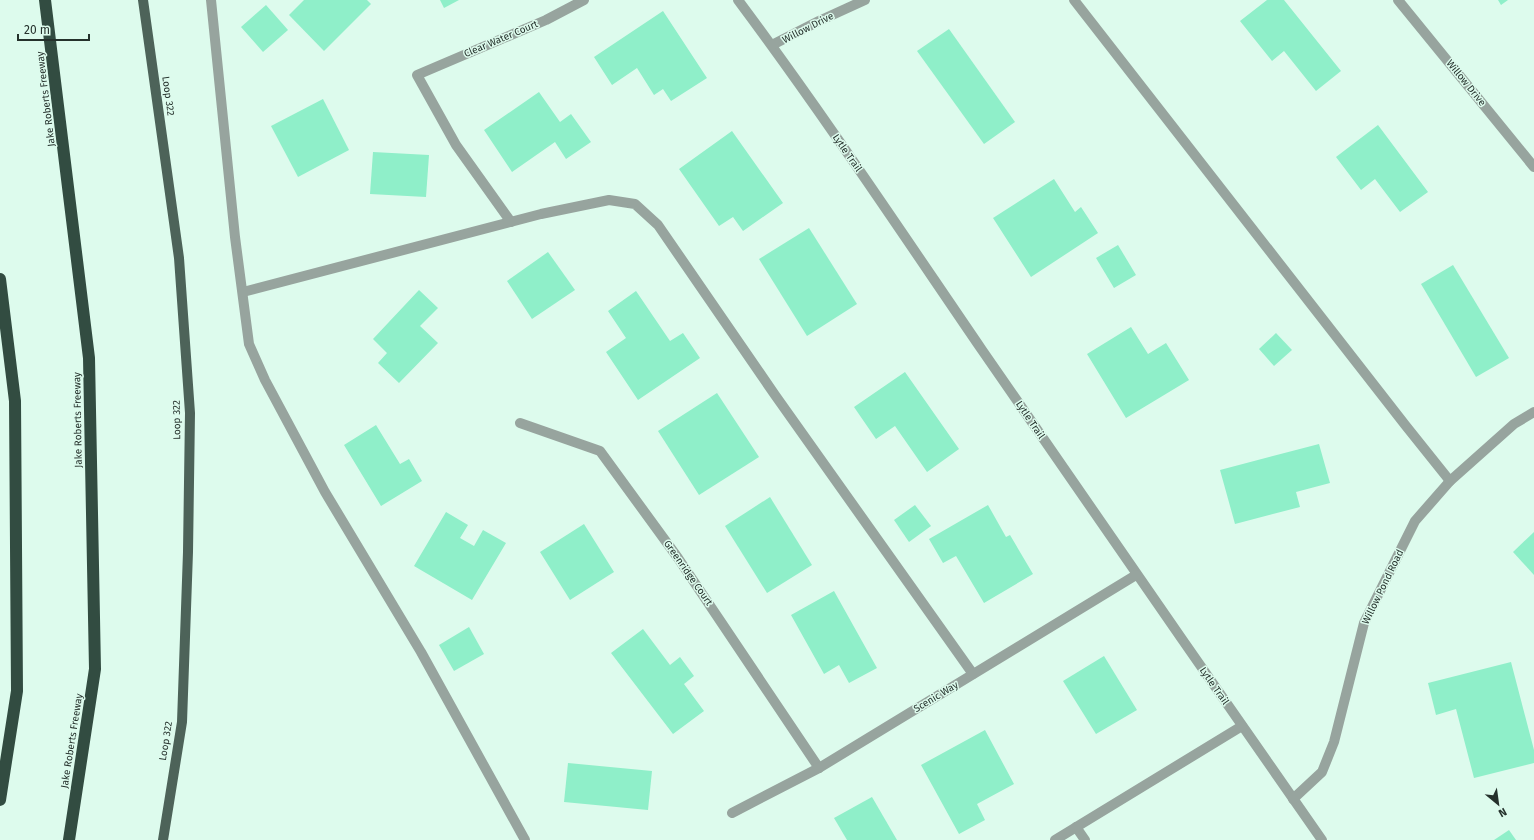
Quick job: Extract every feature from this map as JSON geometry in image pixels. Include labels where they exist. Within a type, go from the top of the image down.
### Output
[{"type":"highway","name":"Jake Roberts Freeway","points":[[46,0],[89,358],[95,669],[69,840]]},
{"type":"highway","points":[[0,279],[15,401],[17,691],[0,800]]},
{"type":"main road","name":"Loop 322","points":[[143,0],[179,258],[190,413],[188,552],[182,722],[163,840]]},
{"type":"street","points":[[211,0],[235,237],[249,344],[265,380],[324,492],[422,652],[525,840]]},
{"type":"street","name":"Clear Water Court","points":[[511,222],[456,145],[417,75],[546,20],[584,0]]},
{"type":"street","name":"Lytle Trail","points":[[738,0],[772,45],[1136,575],[1322,840]]},
{"type":"street","name":"Willow Drive","points":[[772,45],[865,0]]},
{"type":"street","points":[[1074,0],[1406,426],[1450,480]]},
{"type":"street","name":"Willow Drive","points":[[1398,0],[1534,166]]},
{"type":"street","points":[[243,292],[511,222],[609,200],[635,204],[658,225],[775,395],[973,674]]},
{"type":"street","name":"Willow Pond Road","points":[[1293,798],[1322,772],[1334,742],[1364,623],[1415,520],[1450,480],[1514,424],[1534,412]]},
{"type":"street","name":"Greenridge Court","points":[[520,423],[600,451],[683,565],[819,768]]},
{"type":"street","name":"Scenic Way","points":[[732,813],[819,768],[1136,575]]},
{"type":"street","points":[[1055,840],[1242,726]]},
{"type":"street","points":[[1076,827],[1085,840]]},
{"type":"building","points":[[304,0],[367,0],[371,4],[324,51],[289,15]]},
{"type":"building","points":[[440,0],[459,0],[444,8]]},
{"type":"building","points":[[1267,0],[1284,0],[1341,71],[1316,91],[1284,51],[1272,61],[1240,21]]},
{"type":"building","points":[[1498,0],[1508,0],[1501,5]]},
{"type":"building","points":[[266,5],[288,30],[263,52],[241,27]]},
{"type":"building","points":[[663,11],[707,78],[671,101],[663,89],[654,95],[637,68],[612,85],[594,57]]},
{"type":"building","points":[[949,29],[1015,122],[984,144],[917,51]]},
{"type":"building","points":[[539,92],[560,122],[571,114],[591,142],[566,159],[555,142],[512,172],[484,130]]},
{"type":"building","points":[[323,99],[349,150],[298,177],[271,126]]},
{"type":"building","points":[[1378,125],[1428,192],[1400,212],[1375,179],[1361,190],[1336,157]]},
{"type":"building","points":[[732,131],[783,203],[743,231],[733,217],[719,226],[679,169]]},
{"type":"building","points":[[373,152],[429,155],[426,197],[370,194]]},
{"type":"building","points":[[1054,179],[1075,212],[1081,207],[1098,233],[1031,277],[993,218]]},
{"type":"building","points":[[809,228],[857,304],[807,336],[759,259]]},
{"type":"building","points":[[1118,245],[1136,275],[1114,288],[1096,258]]},
{"type":"building","points":[[548,252],[575,290],[532,319],[507,281]]},
{"type":"building","points":[[1453,265],[1509,358],[1476,377],[1421,284]]},
{"type":"building","points":[[419,290],[438,308],[420,326],[438,343],[399,383],[378,363],[387,353],[373,339]]},
{"type":"building","points":[[636,291],[670,341],[683,333],[700,358],[638,400],[606,352],[626,338],[608,311]]},
{"type":"building","points":[[1131,327],[1148,354],[1166,343],[1189,380],[1126,418],[1087,354]]},
{"type":"building","points":[[1276,333],[1292,350],[1274,366],[1259,349]]},
{"type":"building","points":[[905,372],[959,449],[927,472],[895,426],[876,439],[854,407]]},
{"type":"building","points":[[717,393],[759,457],[699,495],[658,431]]},
{"type":"building","points":[[376,425],[400,464],[409,459],[422,481],[381,506],[344,445]]},
{"type":"building","points":[[1319,444],[1330,483],[1296,492],[1300,507],[1235,524],[1220,470]]},
{"type":"building","points":[[770,497],[812,565],[767,593],[725,526]]},
{"type":"building","points":[[915,505],[931,526],[909,542],[894,520]]},
{"type":"building","points":[[988,505],[1006,537],[1010,535],[1033,574],[984,603],[956,556],[943,563],[929,539]]},
{"type":"building","points":[[446,512],[468,525],[460,538],[474,546],[483,530],[506,543],[472,600],[414,566]]},
{"type":"building","points":[[584,524],[614,572],[570,600],[540,552]]},
{"type":"building","points":[[1534,532],[1534,575],[1513,552]]},
{"type":"building","points":[[834,591],[877,668],[849,683],[839,665],[824,674],[791,615]]},
{"type":"building","points":[[469,627],[484,654],[454,671],[439,645]]},
{"type":"building","points":[[643,629],[670,665],[680,657],[694,676],[684,684],[704,711],[673,734],[611,653]]},
{"type":"building","points":[[1104,656],[1137,710],[1096,734],[1063,681]]},
{"type":"building","points":[[1511,662],[1534,750],[1534,763],[1474,778],[1456,709],[1436,715],[1428,683]]},
{"type":"building","points":[[985,730],[1014,784],[977,804],[985,820],[959,834],[921,765]]},
{"type":"building","points":[[568,763],[652,771],[648,810],[564,802]]},
{"type":"building","points":[[872,797],[897,840],[847,840],[834,818]]},
{"type":"building","points":[[1509,830],[1516,840],[1494,840]]}]
